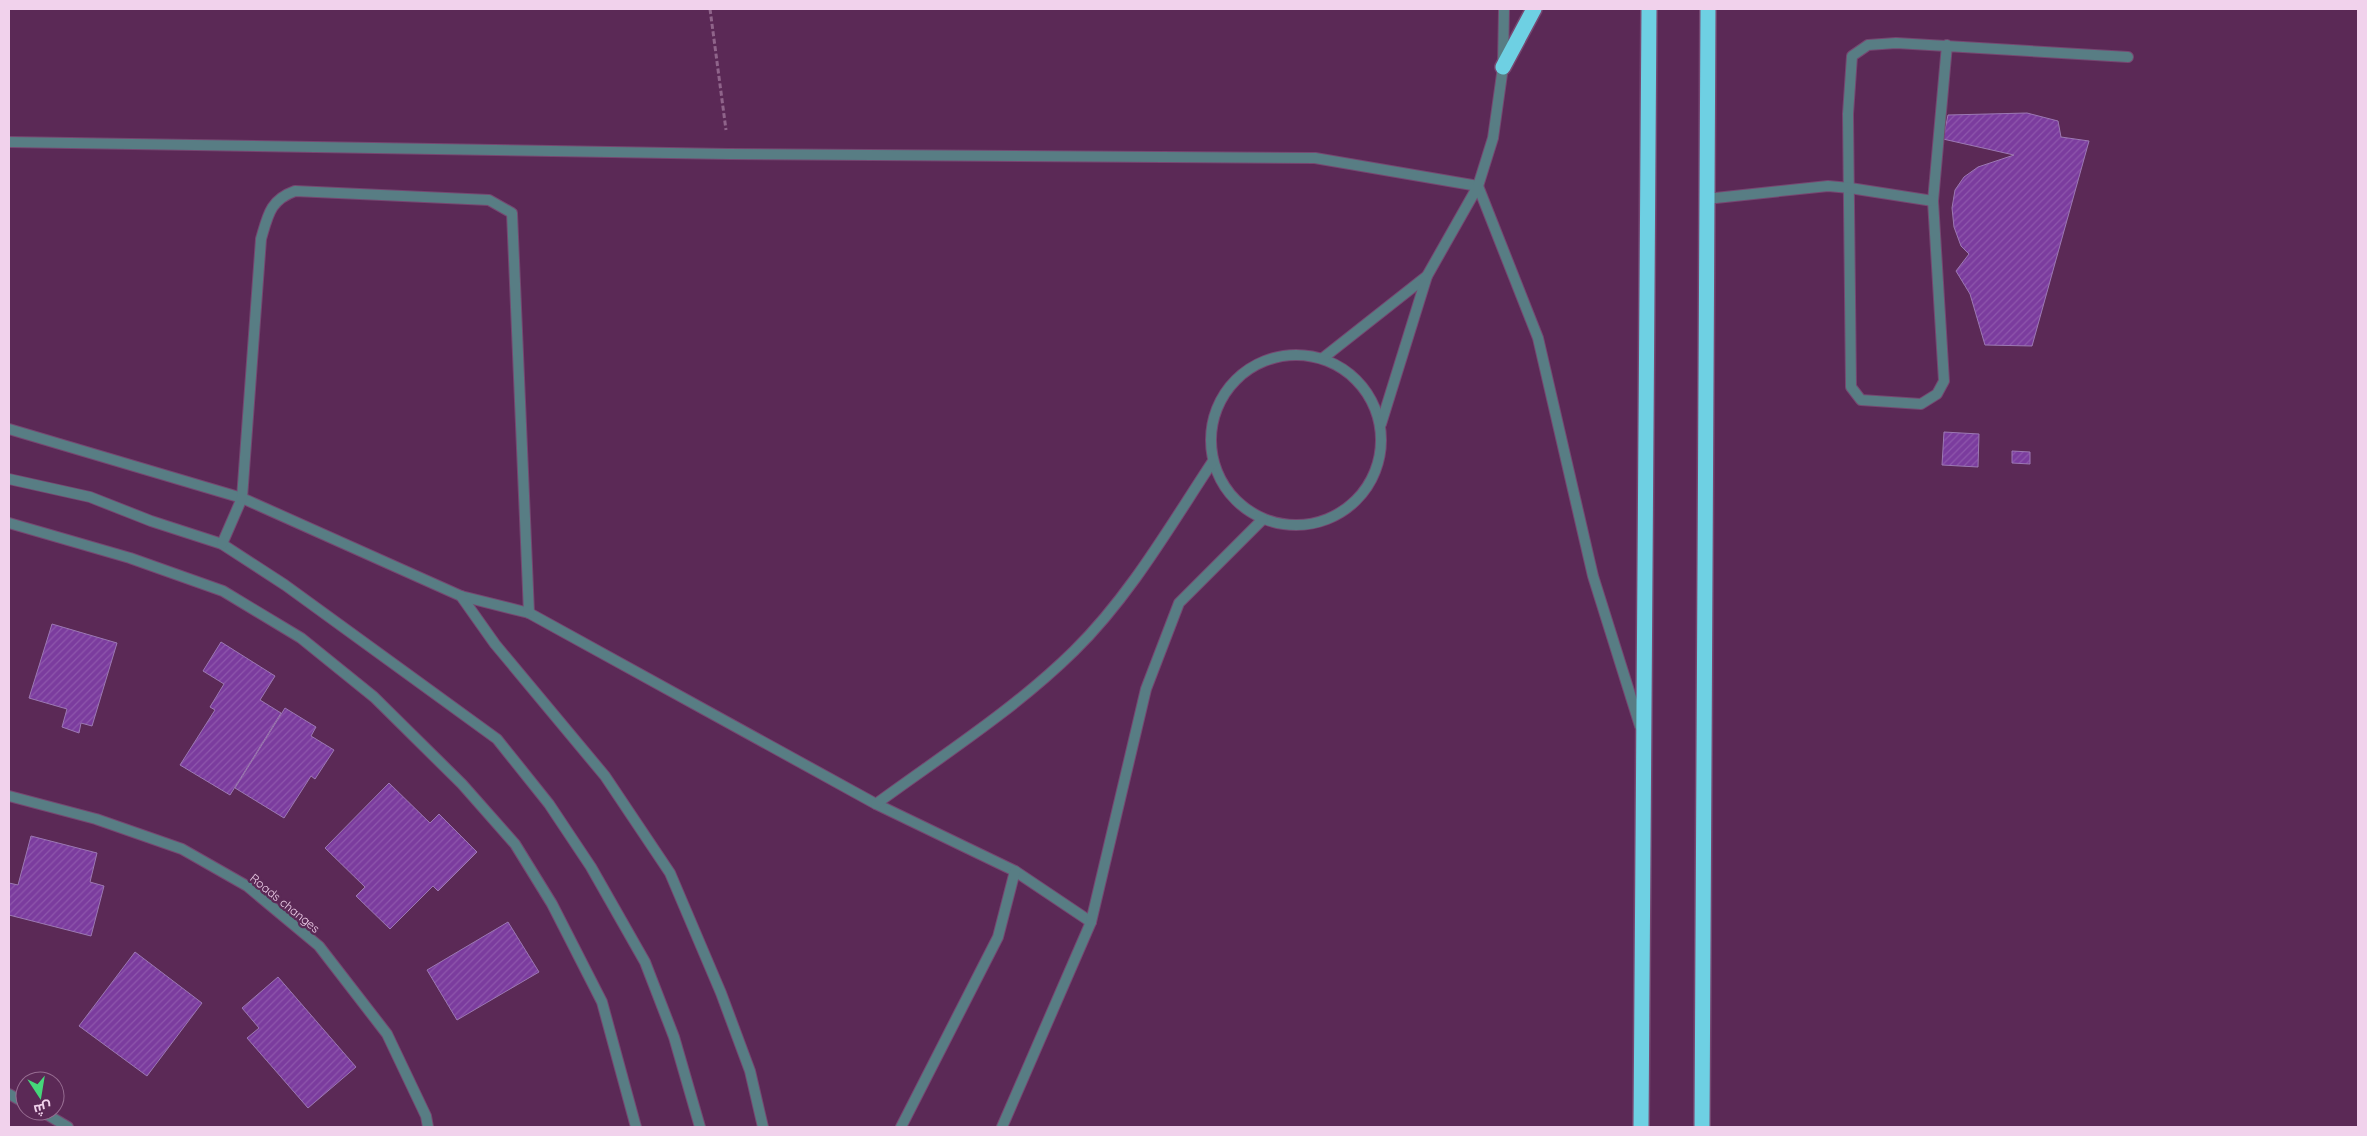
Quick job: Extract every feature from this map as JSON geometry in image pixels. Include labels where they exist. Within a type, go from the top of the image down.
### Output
[{"type":"highway","points":[[1503,67],[1534,9]]},
{"type":"highway","points":[[1641,1127],[1649,9]]},
{"type":"highway","points":[[1702,1127],[1708,9]]},
{"type":"street","points":[[1381,424],[1427,276],[1478,186],[1494,138],[1503,67],[1504,9]]},
{"type":"street","points":[[1947,45],[1933,202],[1944,381],[1937,394],[1921,404],[1861,400],[1851,387],[1848,114],[1852,56],[1868,45],[1896,43],[1947,45],[2128,57]]},
{"type":"street","points":[[9,142],[729,154],[1315,158],[1478,186]]},
{"type":"street","points":[[1478,186],[1538,338],[1593,576],[1643,736]]},
{"type":"street","points":[[1706,199],[1828,186],[1933,202]]},
{"type":"street","points":[[222,544],[242,498],[261,239],[269,210],[283,195],[295,190],[489,200],[512,213],[529,613]]},
{"type":"street","points":[[1323,358],[1427,276]]},
{"type":"street","points":[[1297,354],[1323,358],[1350,373],[1370,396],[1381,424],[1382,450],[1374,476],[1360,498],[1339,514],[1315,524],[1288,526],[1263,519],[1231,496],[1213,461],[1210,435],[1216,410],[1229,387],[1248,370],[1271,358],[1297,354]]},
{"type":"street","points":[[9,430],[242,498],[461,596],[529,613],[876,804],[1015,871],[1090,922]]},
{"type":"street","points":[[876,804],[979,728],[1015,704],[1075,650],[1114,608],[1213,461]]},
{"type":"street","points":[[9,479],[90,497],[151,521],[222,544],[285,585],[498,739],[560,820],[591,867],[645,962],[674,1037],[700,1127]]},
{"type":"street","points":[[1002,1127],[1090,922],[1146,689],[1179,603],[1263,519]]},
{"type":"street","points":[[9,523],[130,558],[223,591],[300,638],[374,697],[462,784],[515,844],[552,904],[602,1002],[636,1127]]},
{"type":"street","points":[[461,596],[496,644],[605,776],[670,873],[744,1054],[763,1127]]},
{"type":"street","name":"Roads changes","points":[[9,796],[96,819],[182,849],[247,886],[319,946],[387,1034],[426,1116],[428,1127]]},
{"type":"street","points":[[901,1127],[998,937],[1015,871]]},
{"type":"path","points":[[710,9],[729,154]]},
{"type":"building","points":[[2027,113],[2058,121],[2061,137],[2089,141],[2032,346],[1985,345],[1970,294],[1956,271],[1969,254],[1961,246],[1954,227],[1952,208],[1955,190],[1964,177],[1978,167],[2014,155],[1943,139],[1948,115]]},
{"type":"building","points":[[1944,432],[1979,434],[1978,467],[1942,465]]},
{"type":"building","points":[[2012,451],[2030,452],[2030,464],[2012,463]]},
{"type":"building","points":[[52,624],[117,643],[92,726],[81,723],[79,733],[62,727],[67,709],[29,698]]},
{"type":"building","points":[[221,642],[275,676],[260,700],[281,713],[230,795],[180,765],[215,710],[210,707],[224,684],[203,671]]},
{"type":"building","points":[[285,708],[316,727],[311,736],[334,750],[315,779],[311,776],[284,818],[235,788]]},
{"type":"building","points":[[389,783],[430,823],[439,814],[477,852],[438,891],[433,886],[390,929],[356,896],[365,887],[325,848]]},
{"type":"building","points":[[31,836],[97,853],[90,882],[104,886],[91,936],[9,915],[9,883],[18,885]]},
{"type":"building","points":[[508,922],[539,972],[457,1020],[427,970]]},
{"type":"building","points":[[135,952],[202,1003],[147,1076],[79,1026]]},
{"type":"building","points":[[278,977],[356,1067],[308,1108],[247,1038],[259,1028],[242,1008]]}]
